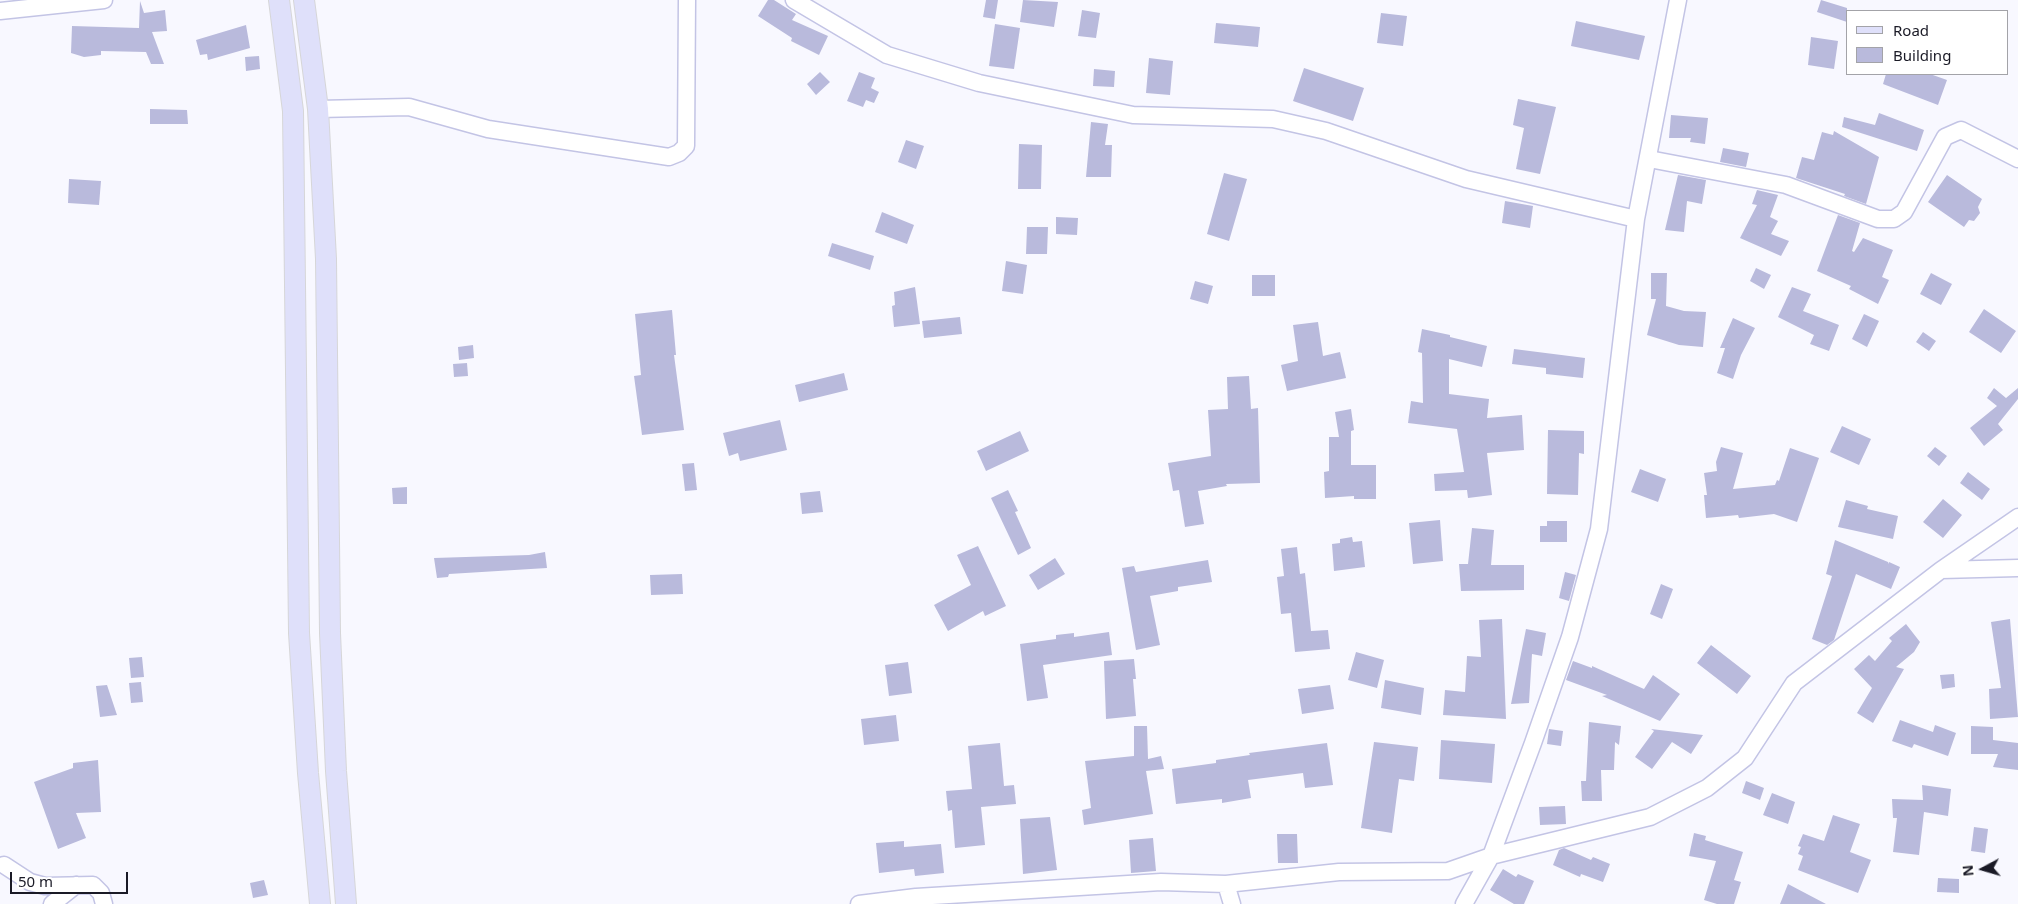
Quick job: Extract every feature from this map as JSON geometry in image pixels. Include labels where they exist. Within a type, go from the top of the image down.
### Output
[{"type":"main road","points":[[279,0],[293,111],[299,633],[320,904]]},
{"type":"main road","points":[[304,0],[318,109],[326,259],[330,633],[336,771],[346,904]]},
{"type":"street","points":[[0,11],[104,0]]},
{"type":"street","points":[[318,109],[408,107],[488,129],[669,157],[679,153],[686,146],[687,0]]},
{"type":"street","points":[[794,0],[888,55],[979,83],[1133,115],[1273,119],[1326,131],[1466,179],[1636,219]]},
{"type":"street","points":[[1464,904],[1491,856],[1570,637],[1599,529],[1636,219],[1678,0]]},
{"type":"street","points":[[1649,159],[1786,185],[1878,219],[1894,219],[1904,212],[1945,137],[1960,130],[2018,159]]},
{"type":"street","points":[[859,904],[1160,882],[1226,884],[1339,872],[1448,871],[1491,856],[1650,818],[1707,788],[1745,758],[1794,683],[1941,570],[2018,517]]},
{"type":"street","points":[[1941,570],[2018,568]]},
{"type":"street","points":[[4,865],[30,882],[45,886],[93,885],[101,894],[104,904]]},
{"type":"street","points":[[1226,884],[1232,904]]},
{"type":"street","points":[[52,904],[76,885]]},
{"type":"building","points":[[768,0],[774,0],[796,14],[792,20],[828,36],[819,55],[791,41],[792,38],[758,16]]},
{"type":"building","points":[[986,0],[998,0],[995,19],[983,17]]},
{"type":"building","points":[[1023,0],[1058,2],[1054,27],[1020,22]]},
{"type":"building","points":[[1821,0],[1847,8],[1846,22],[1817,12]]},
{"type":"building","points":[[140,1],[144,13],[165,10],[167,31],[152,32],[164,64],[151,64],[146,52],[101,51],[101,55],[84,57],[71,53],[72,26],[139,28]]},
{"type":"building","points":[[1082,10],[1100,13],[1096,38],[1078,36]]},
{"type":"building","points":[[1381,13],[1407,16],[1403,46],[1377,43]]},
{"type":"building","points":[[1576,21],[1645,36],[1639,60],[1571,46]]},
{"type":"building","points":[[1216,23],[1260,27],[1258,47],[1214,43]]},
{"type":"building","points":[[995,24],[1020,28],[1014,69],[989,66]]},
{"type":"building","points":[[246,25],[250,48],[208,60],[207,54],[200,55],[196,40]]},
{"type":"building","points":[[1811,37],[1838,41],[1834,69],[1808,65]]},
{"type":"building","points":[[259,56],[260,69],[246,71],[245,57]]},
{"type":"building","points":[[1149,58],[1173,61],[1170,95],[1146,93]]},
{"type":"building","points":[[1304,68],[1364,88],[1353,121],[1293,101]]},
{"type":"building","points":[[1094,69],[1115,71],[1114,87],[1093,86]]},
{"type":"building","points":[[820,72],[830,82],[816,95],[807,84]]},
{"type":"building","points":[[859,72],[875,78],[871,88],[879,92],[874,103],[866,100],[863,107],[847,101]]},
{"type":"building","points":[[1886,75],[1933,75],[1947,80],[1938,105],[1883,84]]},
{"type":"building","points":[[1518,99],[1556,107],[1540,174],[1516,169],[1524,128],[1513,125]]},
{"type":"building","points":[[150,109],[187,110],[188,124],[150,124]]},
{"type":"building","points":[[1879,113],[1924,130],[1917,151],[1842,127],[1844,117],[1875,125]]},
{"type":"building","points":[[1671,115],[1708,118],[1705,144],[1690,142],[1691,138],[1669,138]]},
{"type":"building","points":[[1091,122],[1108,124],[1105,145],[1112,145],[1111,177],[1086,177]]},
{"type":"building","points":[[1834,131],[1879,157],[1866,204],[1844,196],[1845,194],[1796,178],[1802,157],[1814,160],[1822,132],[1833,135]]},
{"type":"building","points":[[906,140],[924,146],[916,169],[898,162]]},
{"type":"building","points":[[1019,144],[1042,145],[1041,189],[1018,189]]},
{"type":"building","points":[[1723,148],[1749,153],[1746,167],[1720,162]]},
{"type":"building","points":[[1224,173],[1247,179],[1229,241],[1207,234]]},
{"type":"building","points":[[1678,175],[1706,180],[1702,204],[1687,201],[1684,232],[1665,230]]},
{"type":"building","points":[[1947,175],[1982,199],[1978,207],[1980,213],[1974,221],[1969,220],[1964,227],[1928,202]]},
{"type":"building","points":[[69,179],[101,181],[99,205],[68,203]]},
{"type":"building","points":[[1757,190],[1778,195],[1770,217],[1778,221],[1771,234],[1789,241],[1781,256],[1740,238],[1757,205],[1752,204]]},
{"type":"building","points":[[1505,201],[1533,206],[1530,228],[1502,223]]},
{"type":"building","points":[[882,212],[914,225],[907,244],[875,232]]},
{"type":"building","points":[[1838,215],[1860,223],[1852,251],[1854,252],[1863,238],[1893,250],[1882,277],[1889,280],[1878,304],[1849,289],[1851,286],[1817,271]]},
{"type":"building","points":[[1056,217],[1078,218],[1077,235],[1056,234]]},
{"type":"building","points":[[1027,227],[1048,227],[1047,254],[1026,254]]},
{"type":"building","points":[[832,243],[874,256],[870,270],[828,256]]},
{"type":"building","points":[[1006,261],[1027,265],[1023,294],[1002,291]]},
{"type":"building","points":[[1756,268],[1771,275],[1764,289],[1750,281]]},
{"type":"building","points":[[1651,273],[1667,273],[1666,306],[1684,311],[1706,312],[1703,347],[1679,345],[1647,335],[1656,299],[1651,299]]},
{"type":"building","points":[[1931,273],[1952,284],[1941,305],[1920,294]]},
{"type":"building","points":[[1252,275],[1275,275],[1275,296],[1252,296]]},
{"type":"building","points":[[1195,281],[1213,286],[1208,304],[1190,299]]},
{"type":"building","points":[[915,287],[920,324],[894,327],[892,306],[895,305],[894,292]]},
{"type":"building","points":[[1792,287],[1811,294],[1803,311],[1839,325],[1829,351],[1810,344],[1814,335],[1778,317]]},
{"type":"building","points":[[1984,309],[2016,331],[2001,353],[1969,332]]},
{"type":"building","points":[[672,310],[676,355],[674,355],[684,430],[642,435],[634,376],[641,375],[635,314]]},
{"type":"building","points":[[1864,314],[1879,321],[1867,347],[1852,339]]},
{"type":"building","points":[[960,317],[962,334],[924,338],[922,321]]},
{"type":"building","points":[[1733,318],[1755,328],[1741,355],[1733,379],[1717,373],[1725,348],[1720,348]]},
{"type":"building","points":[[1318,322],[1323,356],[1340,352],[1346,378],[1287,391],[1281,365],[1298,361],[1293,325]]},
{"type":"building","points":[[1422,329],[1487,346],[1482,367],[1449,359],[1449,394],[1489,399],[1487,418],[1522,415],[1524,450],[1487,453],[1492,495],[1468,498],[1467,490],[1435,491],[1434,474],[1464,472],[1457,429],[1408,423],[1411,401],[1423,403],[1422,353],[1418,352]]},
{"type":"building","points":[[1923,332],[1936,341],[1929,351],[1916,342]]},
{"type":"building","points":[[473,345],[474,358],[459,360],[458,347]]},
{"type":"building","points":[[1514,349],[1585,358],[1583,378],[1546,374],[1546,368],[1512,364]]},
{"type":"building","points":[[467,363],[468,376],[454,377],[453,364]]},
{"type":"building","points":[[844,373],[848,390],[799,402],[795,385]]},
{"type":"building","points":[[1249,376],[1251,409],[1258,408],[1260,483],[1226,484],[1227,486],[1198,491],[1204,524],[1185,527],[1179,490],[1173,491],[1168,463],[1211,456],[1208,410],[1228,409],[1227,377]]},
{"type":"building","points":[[1994,388],[2006,398],[2018,388],[2018,399],[1998,424],[2003,430],[1984,446],[1970,428],[1997,406],[1987,398]]},
{"type":"building","points":[[1351,409],[1354,430],[1351,431],[1351,465],[1376,465],[1376,499],[1354,499],[1354,496],[1325,498],[1324,472],[1329,471],[1329,437],[1339,437],[1335,412]]},
{"type":"building","points":[[780,420],[787,450],[740,461],[738,453],[729,456],[723,433]]},
{"type":"building","points":[[1842,426],[1871,439],[1859,465],[1830,452]]},
{"type":"building","points":[[1548,430],[1584,431],[1584,454],[1579,453],[1578,495],[1547,494]]},
{"type":"building","points":[[1020,431],[1029,451],[986,471],[977,451]]},
{"type":"building","points":[[1721,447],[1743,453],[1733,489],[1775,485],[1777,480],[1779,481],[1790,448],[1819,458],[1797,522],[1774,514],[1739,518],[1738,515],[1706,518],[1704,495],[1707,495],[1704,473],[1717,471],[1716,462]]},
{"type":"building","points":[[1935,447],[1947,456],[1939,466],[1927,456]]},
{"type":"building","points":[[694,463],[697,490],[685,491],[682,464]]},
{"type":"building","points":[[1640,469],[1666,479],[1658,502],[1631,492]]},
{"type":"building","points":[[1968,472],[1990,489],[1982,500],[1960,483]]},
{"type":"building","points":[[407,487],[407,504],[393,504],[392,488]]},
{"type":"building","points":[[1008,490],[1018,511],[1015,512],[1031,548],[1018,555],[991,498]]},
{"type":"building","points":[[820,491],[823,512],[802,514],[800,493]]},
{"type":"building","points":[[1943,499],[1962,515],[1943,538],[1923,522]]},
{"type":"building","points":[[1846,500],[1868,506],[1867,509],[1898,516],[1893,539],[1838,527]]},
{"type":"building","points":[[1440,520],[1443,561],[1413,564],[1409,523]]},
{"type":"building","points":[[1547,521],[1567,521],[1567,542],[1540,542],[1540,526],[1547,526]]},
{"type":"building","points":[[1472,528],[1494,530],[1491,565],[1524,565],[1524,590],[1461,591],[1459,564],[1468,564]]},
{"type":"building","points":[[1352,537],[1353,542],[1362,541],[1365,567],[1334,571],[1332,544],[1340,543],[1340,539]]},
{"type":"building","points":[[1835,540],[1888,562],[1888,564],[1889,562],[1900,567],[1891,589],[1856,574],[1834,640],[1827,645],[1812,639],[1832,576],[1826,574]]},
{"type":"building","points":[[978,546],[1006,606],[985,616],[983,611],[948,631],[934,605],[971,585],[957,555]]},
{"type":"building","points":[[1297,547],[1300,574],[1305,573],[1311,631],[1328,630],[1330,649],[1295,652],[1291,613],[1281,614],[1277,577],[1284,576],[1281,549]]},
{"type":"building","points":[[545,552],[547,568],[449,574],[448,577],[437,578],[434,558],[529,555]]},
{"type":"building","points":[[1055,558],[1065,574],[1038,590],[1029,575]]},
{"type":"building","points":[[1208,560],[1212,582],[1178,587],[1178,591],[1150,596],[1160,645],[1136,650],[1122,568],[1134,566],[1136,572]]},
{"type":"building","points":[[1565,572],[1576,575],[1569,601],[1559,598]]},
{"type":"building","points":[[682,574],[683,594],[651,595],[650,575]]},
{"type":"building","points":[[1661,584],[1673,589],[1662,619],[1650,614]]},
{"type":"building","points":[[1502,619],[1506,719],[1443,715],[1445,690],[1465,692],[1467,656],[1481,657],[1479,620]]},
{"type":"building","points":[[2010,619],[2018,717],[1990,719],[1989,689],[2001,688],[1991,622]]},
{"type":"building","points":[[1906,624],[1920,642],[1914,652],[1896,667],[1904,669],[1873,723],[1857,713],[1872,688],[1854,669],[1869,655],[1875,661],[1892,641],[1889,638]]},
{"type":"building","points":[[1526,629],[1546,633],[1542,656],[1532,654],[1529,703],[1511,704]]},
{"type":"building","points":[[1109,632],[1112,655],[1043,665],[1048,698],[1027,701],[1020,644],[1056,639],[1056,635],[1074,633],[1074,637]]},
{"type":"building","points":[[1711,645],[1751,676],[1737,694],[1697,663]]},
{"type":"building","points":[[1356,652],[1384,660],[1377,688],[1348,680]]},
{"type":"building","points":[[142,657],[144,677],[131,678],[129,658]]},
{"type":"building","points":[[1134,659],[1136,679],[1133,679],[1136,716],[1106,719],[1104,661]]},
{"type":"building","points":[[1573,661],[1592,668],[1592,666],[1644,689],[1653,675],[1680,694],[1660,721],[1602,696],[1607,695],[1566,680]]},
{"type":"building","points":[[908,662],[912,693],[889,696],[885,665]]},
{"type":"building","points":[[1954,674],[1955,687],[1942,689],[1940,675]]},
{"type":"building","points":[[1385,680],[1424,688],[1421,715],[1381,708]]},
{"type":"building","points":[[141,682],[143,702],[131,703],[129,683]]},
{"type":"building","points":[[107,685],[117,715],[100,717],[96,686]]},
{"type":"building","points":[[1330,685],[1334,709],[1302,714],[1298,689]]},
{"type":"building","points":[[896,715],[899,741],[864,745],[861,719]]},
{"type":"building","points":[[1900,720],[1933,732],[1935,725],[1956,733],[1948,756],[1914,744],[1912,748],[1892,741]]},
{"type":"building","points":[[1589,722],[1621,726],[1619,745],[1615,742],[1614,770],[1601,770],[1602,801],[1582,801],[1581,781],[1586,781]]},
{"type":"building","points":[[1134,726],[1147,726],[1148,759],[1161,756],[1164,769],[1146,771],[1153,814],[1084,825],[1082,810],[1091,808],[1085,761],[1134,756]]},
{"type":"building","points":[[1971,726],[1993,727],[1993,740],[2018,743],[2018,770],[1993,767],[1998,754],[1971,754]]},
{"type":"building","points":[[1549,729],[1563,731],[1561,746],[1547,744]]},
{"type":"building","points":[[1651,729],[1703,735],[1691,754],[1672,742],[1652,769],[1635,757],[1654,731]]},
{"type":"building","points":[[1441,740],[1495,744],[1492,783],[1439,779]]},
{"type":"building","points":[[1374,742],[1418,747],[1414,781],[1399,779],[1392,833],[1361,828]]},
{"type":"building","points":[[1000,743],[1004,786],[1014,785],[1016,804],[981,807],[985,845],[955,848],[952,810],[948,811],[946,791],[972,789],[968,746]]},
{"type":"building","points":[[1327,743],[1333,785],[1305,788],[1303,773],[1248,780],[1251,798],[1222,803],[1222,799],[1176,804],[1172,769],[1216,763],[1216,760],[1250,755],[1249,753]]},
{"type":"building","points":[[98,760],[101,812],[76,813],[86,838],[58,849],[34,782],[73,768],[73,763]]},
{"type":"building","points":[[1746,781],[1764,788],[1760,800],[1742,793]]},
{"type":"building","points":[[1922,785],[1951,789],[1948,816],[1924,812],[1919,855],[1893,852],[1897,818],[1893,818],[1892,799],[1923,800]]},
{"type":"building","points":[[1772,793],[1795,802],[1788,824],[1763,815]]},
{"type":"building","points":[[1565,806],[1566,824],[1540,825],[1539,807]]},
{"type":"building","points":[[1833,815],[1860,824],[1850,852],[1871,860],[1858,893],[1798,870],[1803,856],[1798,854],[1801,847],[1798,846],[1803,834],[1824,841]]},
{"type":"building","points":[[1050,817],[1057,870],[1023,874],[1020,819]]},
{"type":"building","points":[[1974,827],[1988,829],[1985,853],[1971,851]]},
{"type":"building","points":[[1694,833],[1706,836],[1705,840],[1743,852],[1734,880],[1741,882],[1734,904],[1717,904],[1704,900],[1716,861],[1689,856]]},
{"type":"building","points":[[1277,834],[1297,834],[1298,863],[1278,863]]},
{"type":"building","points":[[1153,838],[1156,871],[1131,873],[1129,840]]},
{"type":"building","points":[[904,841],[904,847],[941,844],[944,873],[915,876],[914,869],[879,873],[876,843]]},
{"type":"building","points":[[1564,848],[1591,860],[1593,857],[1610,864],[1603,882],[1581,874],[1580,877],[1553,865],[1559,850]]},
{"type":"building","points":[[1503,869],[1516,877],[1518,874],[1534,881],[1524,904],[1514,904],[1490,890]]},
{"type":"building","points":[[1938,878],[1959,879],[1959,893],[1937,892]]},
{"type":"building","points":[[264,880],[268,895],[253,898],[250,883]]},
{"type":"building","points":[[1788,884],[1826,904],[1780,904]]}]
